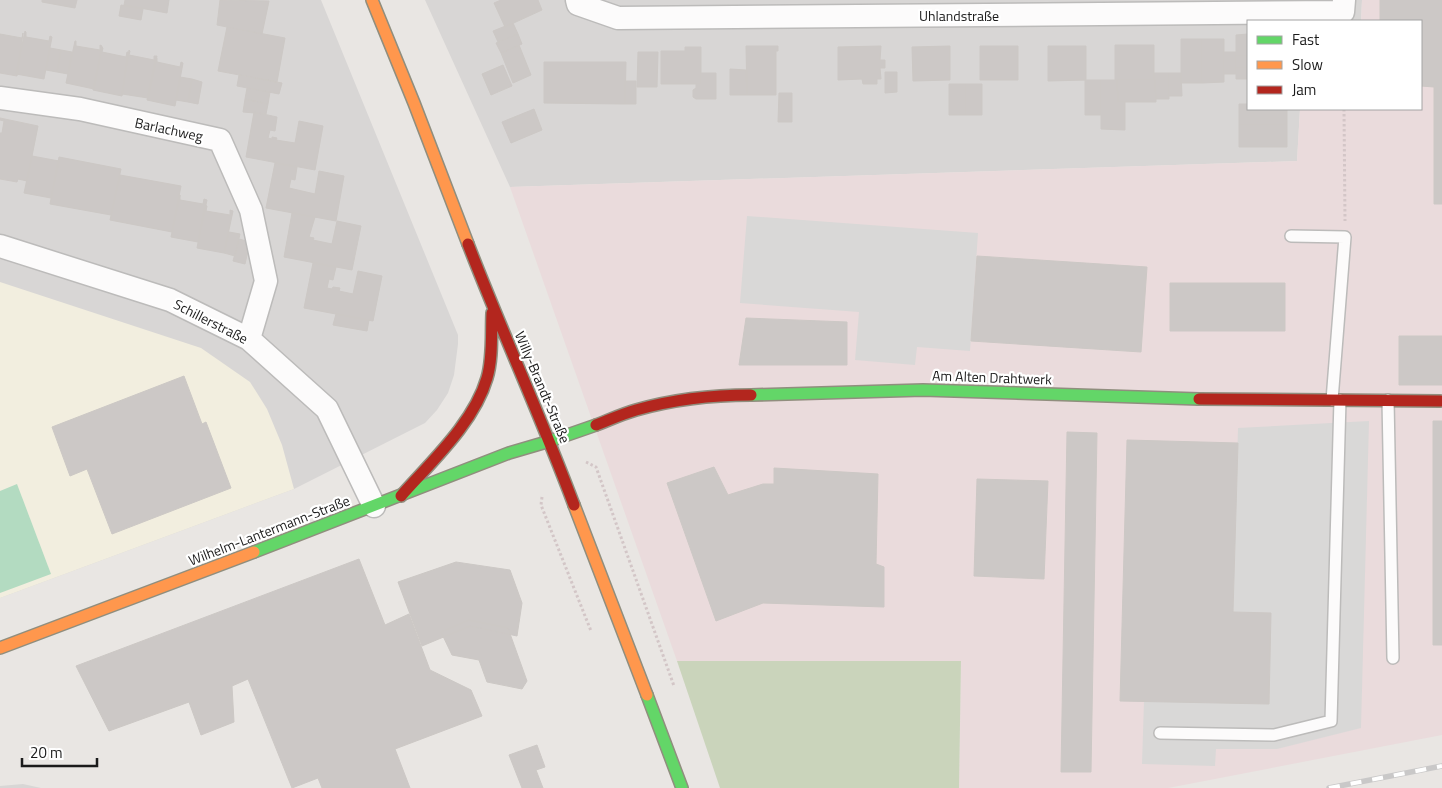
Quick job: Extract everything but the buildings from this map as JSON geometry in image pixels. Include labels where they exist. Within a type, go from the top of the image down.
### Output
[{"type":"main road","name":"Willy-Brandt-Straße","points":[[372,0],[414,102],[493,309],[550,441],[682,788]]},
{"type":"main road","points":[[401,496],[443,448],[478,402],[487,377],[493,309]]},
{"type":"main road","name":"Am Alten Drahtwerk","points":[[550,441],[637,410],[670,403],[733,395],[941,390],[1192,399],[1441,401]]},
{"type":"main road","name":"Wilhelm-Lantermann-Straße","points":[[0,648],[401,496],[509,453],[550,441]]},
{"type":"street","name":"Uhlandstraße","points":[[577,2],[618,18],[1344,6]]},
{"type":"street","name":"Barlachweg","points":[[0,98],[80,109],[220,140],[251,210],[266,281],[249,339]]},
{"type":"street","name":"Schillerstraße","points":[[0,246],[170,300],[249,339],[327,409],[374,506]]},
{"type":"lane","points":[[1160,733],[1274,735],[1331,721],[1336,400],[1345,237],[1290,236]]},
{"type":"lane","points":[[1388,400],[1393,658]]},
{"type":"path","points":[[1344,110],[1345,237]]},
{"type":"shaded area","points":[[0,0],[321,0],[458,335],[454,375],[448,393],[437,410],[425,423],[294,489],[0,598]]},
{"type":"shaded area","points":[[425,0],[1362,0],[1361,20],[1247,20],[1247,110],[1300,110],[1297,161],[510,187]]},
{"type":"shaded area","points":[[1362,0],[1442,0],[1442,735],[1168,788],[959,788],[961,661],[677,661],[510,187],[1297,161],[1300,110],[1422,110],[1422,20],[1361,20]]},
{"type":"shaded area","points":[[747,216],[978,233],[970,351],[917,347],[915,365],[855,360],[859,312],[740,303]]},
{"type":"shaded area","points":[[0,282],[201,348],[250,382],[267,409],[282,445],[294,489],[0,598]]},
{"type":"shaded area","points":[[1369,421],[1361,728],[1277,749],[1216,749],[1215,766],[1142,764],[1144,701],[1269,704],[1271,613],[1233,612],[1238,428]]},
{"type":"shaded area","points":[[23,784],[41,788],[0,788],[0,786]]},
{"type":"green space","points":[[17,484],[51,574],[0,593],[0,491]]},
{"type":"green space","points":[[677,661],[961,661],[959,788],[720,788]]},
{"type":"railway","points":[[1329,788],[1442,766]]},
{"type":"traffic: fast","points":[[751,395],[923,390],[1199,399]]},
{"type":"traffic: fast","points":[[254,552],[509,453],[596,425]]},
{"type":"traffic: fast","points":[[647,695],[682,788]]},
{"type":"traffic: slow","points":[[372,0],[468,244]]},
{"type":"traffic: slow","points":[[574,505],[647,695]]},
{"type":"traffic: slow","points":[[0,648],[254,552]]},
{"type":"traffic: jam","points":[[468,244],[574,505]]},
{"type":"traffic: jam","points":[[401,496],[438,456],[462,426],[481,395],[490,362],[492,313]]},
{"type":"traffic: jam","points":[[596,425],[649,406],[664,403],[708,397],[751,395]]},
{"type":"traffic: jam","points":[[1199,399],[1440,401]]}]
